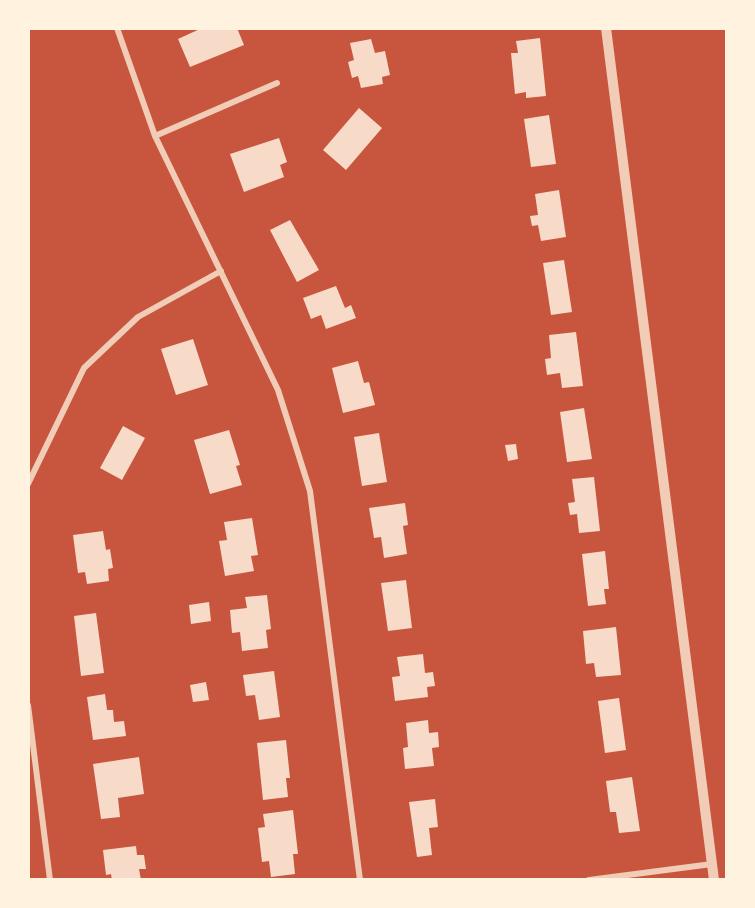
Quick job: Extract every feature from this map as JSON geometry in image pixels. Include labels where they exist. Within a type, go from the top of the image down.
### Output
[{"type":"street","points":[[117,28],[155,136],[278,390],[310,491],[360,879]]},
{"type":"street","points":[[606,28],[714,879]]},
{"type":"street","points":[[155,136],[277,84]]},
{"type":"street","points":[[28,484],[84,369],[138,317],[220,271]]},
{"type":"street","points":[[28,705],[50,879]]},
{"type":"street","points":[[589,879],[712,864]]},
{"type":"building","points":[[202,28],[237,28],[244,45],[190,67],[178,39]]},
{"type":"building","points":[[540,38],[546,96],[526,98],[526,92],[515,94],[511,53],[518,53],[516,41]]},
{"type":"building","points":[[371,39],[375,53],[385,51],[390,75],[382,77],[383,84],[361,88],[358,76],[352,78],[348,62],[354,60],[350,43]]},
{"type":"building","points":[[359,108],[382,128],[346,170],[323,150]]},
{"type":"building","points":[[549,115],[556,164],[531,167],[524,119]]},
{"type":"building","points":[[279,138],[287,162],[280,165],[284,177],[244,192],[230,154]]},
{"type":"building","points":[[559,190],[566,237],[541,241],[538,225],[532,226],[530,216],[538,215],[535,194]]},
{"type":"building","points":[[290,220],[319,270],[297,282],[270,230]]},
{"type":"building","points":[[564,260],[572,312],[551,315],[543,263]]},
{"type":"building","points":[[336,286],[345,308],[351,305],[356,318],[326,329],[321,315],[311,319],[303,298]]},
{"type":"building","points":[[576,332],[583,386],[562,388],[560,373],[547,375],[545,359],[551,358],[549,335]]},
{"type":"building","points":[[193,339],[208,385],[176,395],[161,349]]},
{"type":"building","points":[[358,361],[364,383],[369,382],[375,405],[343,413],[332,368]]},
{"type":"building","points":[[584,408],[592,459],[567,462],[560,412]]},
{"type":"building","points":[[123,426],[145,438],[122,480],[100,468]]},
{"type":"building","points":[[229,430],[240,465],[236,466],[242,485],[210,494],[194,440]]},
{"type":"building","points":[[379,433],[387,482],[362,486],[354,437]]},
{"type":"building","points":[[516,444],[518,459],[508,461],[505,445]]},
{"type":"building","points":[[594,477],[600,531],[579,533],[577,514],[570,515],[568,503],[575,502],[572,479]]},
{"type":"building","points":[[405,503],[408,525],[403,526],[407,554],[384,558],[381,537],[374,538],[369,508]]},
{"type":"building","points":[[252,518],[258,555],[251,556],[254,571],[225,576],[219,541],[227,540],[224,522]]},
{"type":"building","points":[[103,531],[106,550],[110,549],[113,568],[108,569],[109,581],[87,584],[85,572],[78,573],[73,535]]},
{"type":"building","points":[[605,551],[609,589],[604,589],[606,604],[588,606],[582,554]]},
{"type":"building","points":[[406,580],[412,628],[388,631],[381,583]]},
{"type":"building","points":[[267,595],[271,629],[266,630],[268,648],[242,651],[240,632],[232,633],[230,610],[247,608],[245,597]]},
{"type":"building","points":[[209,602],[211,621],[191,624],[189,605]]},
{"type":"building","points":[[96,613],[104,673],[81,676],[74,616]]},
{"type":"building","points":[[616,627],[621,675],[596,677],[594,663],[586,664],[583,631]]},
{"type":"building","points":[[423,654],[425,673],[433,672],[435,686],[427,687],[428,697],[395,701],[392,677],[400,676],[397,657]]},
{"type":"building","points":[[274,671],[280,717],[259,720],[255,695],[246,696],[243,675]]},
{"type":"building","points":[[206,682],[209,700],[193,702],[190,685]]},
{"type":"building","points":[[105,694],[107,710],[113,710],[114,722],[124,721],[126,736],[93,740],[87,697]]},
{"type":"building","points":[[619,698],[626,750],[605,753],[598,701]]},
{"type":"building","points":[[428,720],[429,733],[438,732],[439,747],[432,748],[434,766],[405,769],[403,748],[408,747],[406,723]]},
{"type":"building","points":[[286,740],[290,778],[286,778],[288,797],[263,800],[257,743]]},
{"type":"building","points":[[139,757],[144,794],[118,798],[120,817],[101,819],[93,764]]},
{"type":"building","points":[[632,777],[640,831],[619,833],[616,812],[610,812],[606,781]]},
{"type":"building","points":[[435,799],[438,827],[429,828],[432,855],[417,857],[409,802]]},
{"type":"building","points":[[293,810],[298,854],[293,854],[295,874],[271,877],[269,861],[262,862],[258,828],[265,827],[263,814]]},
{"type":"building","points":[[136,846],[137,855],[144,855],[146,869],[139,869],[141,880],[112,880],[111,874],[106,875],[103,850]]}]
